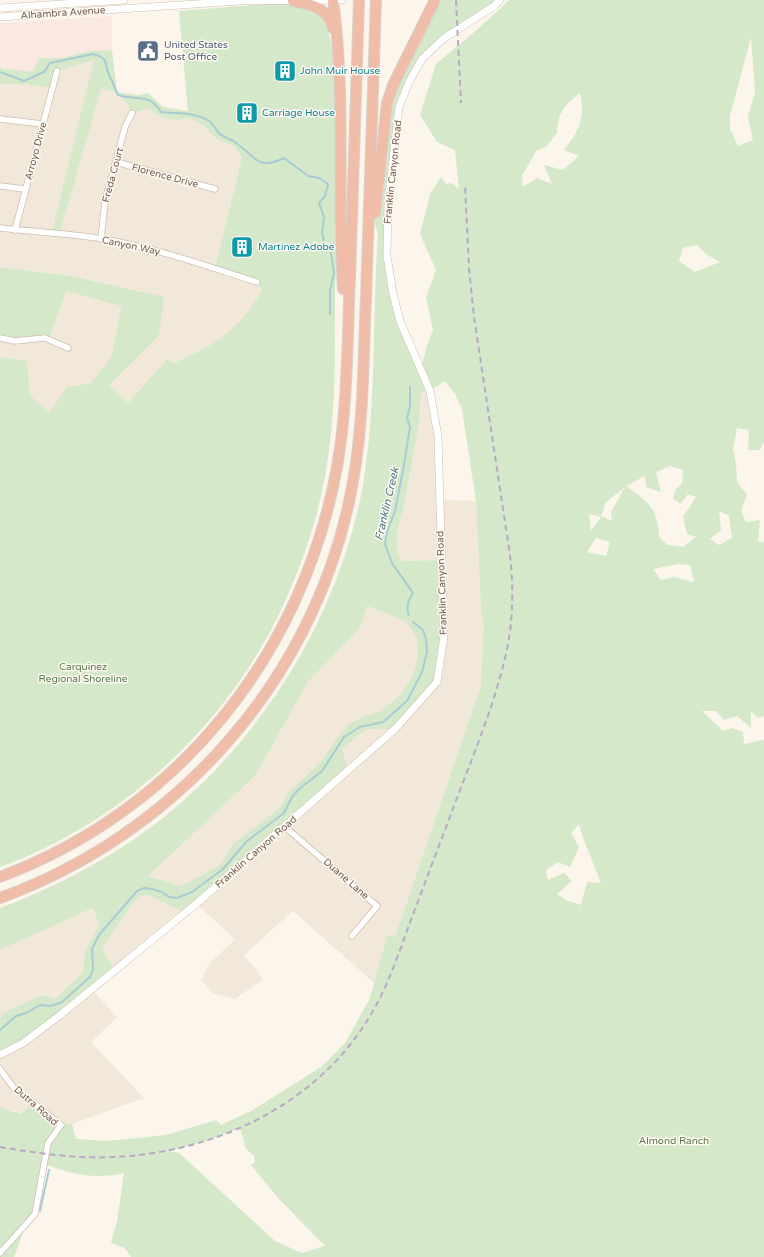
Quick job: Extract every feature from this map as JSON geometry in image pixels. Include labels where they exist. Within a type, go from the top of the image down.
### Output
[{"type":"highway","points":[[333,0],[337,43],[341,246],[347,346]]},
{"type":"highway","points":[[0,877],[36,862],[75,842],[110,821],[173,771],[206,737],[232,706],[260,667],[280,633],[298,596],[313,558],[324,520],[334,480],[341,441],[347,346],[359,0]]},
{"type":"highway","points":[[0,898],[37,884],[92,856],[132,830],[195,778],[232,738],[261,700],[287,661],[307,624],[328,574],[341,536],[351,496],[360,428],[376,0]]},
{"type":"highway","points":[[366,279],[387,103],[393,85],[435,0]]},
{"type":"highway","points":[[293,1],[314,4],[321,9],[331,20],[337,43]]},
{"type":"street","name":"Alhambra Avenue","points":[[0,8],[124,0]]},
{"type":"street","name":"Alhambra Avenue","points":[[0,17],[220,1],[342,0]]},
{"type":"street","name":"Franklin Canyon Road","points":[[0,1056],[23,1043],[107,978],[285,827],[395,729],[437,682],[444,636],[438,436],[430,391],[400,321],[393,294],[387,256],[388,203],[400,107],[409,82],[422,60],[443,39],[500,0]]},
{"type":"street","name":"Arroyo Drive","points":[[15,230],[57,72]]},
{"type":"street","name":"Freda Court","points":[[102,239],[105,202],[125,127],[132,114]]},
{"type":"street","points":[[0,119],[43,124]]},
{"type":"street","name":"Florence Drive","points":[[116,162],[215,189]]},
{"type":"street","points":[[0,186],[25,189]]},
{"type":"street","name":"Canyon Way","points":[[0,228],[102,239],[172,254],[257,282]]},
{"type":"street","points":[[0,338],[15,341],[44,338],[68,348]]},
{"type":"street","name":"Duane Lane","points":[[285,827],[377,906],[352,936]]},
{"type":"street","name":"Dutra Road","points":[[0,1069],[13,1087],[61,1124],[48,1143],[36,1214],[0,1253]]},
{"type":"shaded area","points":[[112,16],[112,50],[91,51],[62,58],[39,58],[32,73],[0,68],[0,23]]},
{"type":"shaded area","points":[[95,59],[51,233],[101,89],[117,92],[127,102],[149,108],[157,115],[174,121],[188,118],[203,125],[217,139],[235,147],[242,157],[215,268],[257,282],[262,290],[255,303],[233,330],[210,347],[197,353],[174,363],[167,359],[128,403],[110,386],[159,336],[110,284],[72,276],[0,267],[0,84],[26,84],[53,88],[57,71]]},
{"type":"shaded area","points":[[66,291],[121,305],[112,356],[91,383],[67,387],[49,414],[30,395],[27,361],[0,357],[0,338],[49,339]]},
{"type":"shaded area","points":[[430,391],[438,436],[440,500],[476,501],[481,610],[484,623],[483,661],[481,685],[395,937],[387,935],[374,983],[293,911],[244,955],[263,979],[235,999],[213,993],[201,980],[209,964],[235,939],[196,904],[342,749],[366,729],[395,729],[437,682],[441,560],[403,561],[397,552],[397,533],[404,505],[419,424],[421,392]]},
{"type":"shaded area","points":[[367,606],[405,621],[417,638],[418,656],[412,677],[401,694],[381,711],[364,716],[349,724],[336,739],[323,759],[287,794],[280,808],[233,844],[220,865],[181,886],[148,876],[255,776],[308,682],[360,628]]},
{"type":"shaded area","points":[[148,895],[185,913],[115,971],[102,949],[128,910],[139,897]]},
{"type":"shaded area","points":[[93,908],[99,925],[85,951],[83,972],[55,999],[42,995],[3,1013],[0,1019],[0,950]]},
{"type":"shaded area","points":[[92,990],[117,1017],[91,1042],[144,1098],[72,1124],[61,1125],[0,1107],[0,1055]]},
{"type":"green space","name":"Almond Ranch","points":[[435,0],[493,0],[494,6],[443,39],[423,59],[399,107],[387,245],[393,294],[421,369],[428,342],[433,330],[426,297],[436,270],[420,234],[430,194],[441,177],[446,184],[452,183],[459,189],[455,150],[437,142],[420,115],[436,64],[479,28],[509,0],[764,0],[764,441],[760,450],[748,450],[749,430],[737,428],[733,449],[737,482],[747,495],[741,511],[746,522],[760,520],[758,541],[764,542],[764,716],[758,718],[751,711],[751,728],[737,716],[724,720],[716,711],[702,711],[723,731],[732,728],[743,732],[744,744],[764,740],[764,1257],[131,1257],[125,1248],[111,1243],[117,1221],[124,1173],[102,1176],[83,1175],[64,1171],[44,1164],[35,1214],[26,1224],[14,1257],[0,1257],[0,1107],[21,1114],[32,1102],[61,1124],[72,1124],[76,1139],[107,1141],[166,1135],[216,1120],[221,1125],[253,1110],[321,1067],[345,1043],[370,998],[387,935],[395,937],[481,685],[484,623],[481,610],[476,501],[462,409],[455,394],[445,381],[430,391],[421,392],[419,424],[404,505],[397,533],[397,552],[403,561],[442,560],[444,636],[437,682],[395,729],[366,729],[342,749],[348,771],[185,913],[148,895],[139,897],[128,910],[102,949],[115,971],[0,1055],[0,1019],[3,1013],[42,995],[55,999],[83,972],[85,951],[99,925],[93,908],[0,950],[0,908],[64,880],[124,846],[168,814],[209,776],[246,735],[280,690],[308,641],[332,591],[350,538],[363,485],[367,454],[372,391],[378,234],[374,221],[387,103]],"holes":[[[751,37],[755,92],[748,117],[753,140],[738,146],[730,129],[730,116]],[[580,93],[582,102],[582,117],[574,136],[564,150],[579,156],[563,170],[544,165],[552,184],[537,178],[523,187],[522,176],[536,151],[546,147],[557,133],[560,115],[570,101]],[[697,245],[706,254],[720,262],[695,272],[679,261],[683,248]],[[670,466],[683,470],[682,484],[676,489],[673,498],[680,504],[688,494],[696,497],[683,517],[687,534],[696,537],[683,547],[667,545],[659,537],[657,519],[651,507],[641,497],[626,486],[645,476],[646,487],[661,492],[656,472]],[[625,487],[611,512],[612,521],[601,516],[606,502]],[[719,511],[729,516],[732,538],[719,545],[710,539],[721,530]],[[589,514],[601,517],[591,531]],[[596,538],[610,542],[606,556],[587,552]],[[679,564],[690,565],[694,582],[674,577],[661,580],[653,569]],[[367,606],[405,621],[417,638],[418,656],[412,677],[401,694],[381,711],[364,716],[349,724],[336,739],[323,759],[287,794],[280,808],[233,844],[220,865],[181,886],[148,876],[255,776],[308,682],[360,628]],[[579,824],[601,883],[587,882],[581,905],[566,900],[557,894],[572,881],[564,873],[548,880],[546,870],[558,862],[570,867],[579,847],[571,833]],[[240,1128],[246,1149],[254,1156],[255,1162],[251,1165],[279,1199],[325,1246],[302,1253],[275,1241],[179,1153],[168,1151],[209,1140]]]},
{"type":"green space","name":"Carquinez Regional Shoreline","points":[[265,4],[297,5],[311,10],[318,15],[327,28],[332,51],[338,186],[334,397],[328,458],[312,530],[286,599],[263,644],[236,686],[205,726],[170,762],[131,795],[90,823],[46,848],[0,867],[0,357],[27,361],[30,395],[49,413],[67,387],[91,383],[112,356],[121,306],[66,291],[49,339],[15,341],[0,338],[0,267],[72,276],[164,297],[159,336],[110,385],[128,403],[167,359],[174,363],[202,350],[225,335],[244,316],[262,290],[257,282],[215,268],[242,157],[235,147],[217,139],[203,125],[189,118],[177,120],[168,119],[149,108],[132,113],[123,99],[117,93],[112,91],[101,89],[59,235],[51,234],[94,60],[57,71],[53,88],[26,84],[0,84],[0,68],[32,72],[39,58],[62,58],[91,51],[112,50],[117,92],[138,95],[148,93],[163,107],[188,111],[179,11]]},
{"type":"waterway","name":"Franklin Creek","points":[[0,72],[24,81],[44,72],[50,63],[93,54],[102,57],[118,95],[147,99],[152,102],[161,112],[189,114],[206,119],[218,132],[243,148],[257,161],[268,163],[284,158],[308,176],[319,178],[328,184],[325,196],[319,203],[324,217],[322,233],[324,241]]},
{"type":"waterway","name":"Franklin Creek","points":[[330,314],[330,291],[334,273],[331,253]]},
{"type":"waterway","name":"Franklin Creek","points":[[409,615],[407,606],[413,593],[392,563],[385,544],[387,532],[395,511],[404,465],[410,427],[407,418],[410,406],[410,387]]},
{"type":"waterway","name":"Franklin Creek","points":[[0,1030],[16,1016],[26,1013],[40,1005],[50,1006],[62,1002],[90,977],[93,969],[92,949],[99,935],[137,891],[144,888],[152,889],[162,892],[169,897],[177,898],[192,892],[223,869],[247,841],[284,813],[292,797],[299,789],[322,771],[344,737],[360,727],[383,722],[407,701],[422,672],[427,652],[426,639],[423,630],[413,622]]},
{"type":"waterway","points":[[40,1211],[49,1170]]},
{"type":"railway","points":[[456,0],[461,103]]},
{"type":"railway","points":[[0,1147],[70,1156],[113,1157],[151,1153],[188,1146],[225,1134],[260,1118],[292,1099],[322,1075],[348,1047],[370,1016],[382,994],[493,701],[506,655],[512,613],[510,555],[474,317],[469,268],[465,184]]},
{"type":"place","name":"United States Post Office","points":[[148,51]]},
{"type":"place","name":"John Muir House","points":[[285,71]]},
{"type":"place","name":"Carriage House","points":[[247,113]]},
{"type":"place","name":"Martinez Adobe","points":[[242,247]]}]
